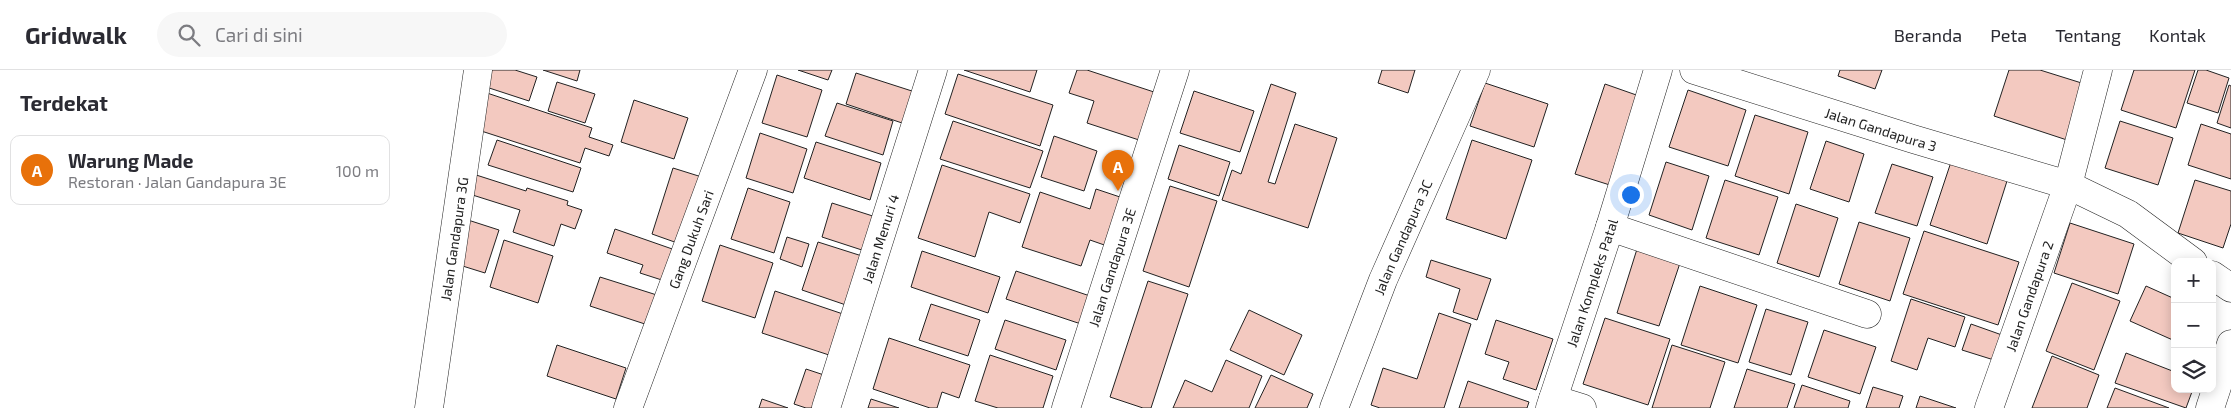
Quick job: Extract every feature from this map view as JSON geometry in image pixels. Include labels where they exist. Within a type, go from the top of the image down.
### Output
[{"type":"street","name":"Jalan Gandapura 3G","points":[[429,408],[478,70]]},
{"type":"street","name":"Gang Dukuh Sari","points":[[628,408],[753,70]]},
{"type":"street","name":"Jalan Menuri 4","points":[[826,408],[933,70]]},
{"type":"street","name":"Jalan Gandapura 3E","points":[[1066,408],[1175,70]]},
{"type":"street","name":"Jalan Gandapura 3C","points":[[1334,408],[1383,280],[1476,70]]},
{"type":"street","name":"Jalan Kompleks Patal","points":[[1552,403],[1610,228],[1658,70]]},
{"type":"street","name":"Jalan Gandapura 3","points":[[1694,70],[1913,139],[2068,185],[2128,214],[2188,258]]},
{"type":"street","points":[[2068,185],[2098,70]]},
{"type":"street","name":"Jalan Gandapura 2","points":[[1989,408],[2068,185]]},
{"type":"street","points":[[1610,228],[1867,314]]},
{"type":"street","points":[[2216,278],[2231,288]]},
{"type":"street","points":[[2210,408],[2231,344]]},
{"type":"street","points":[[1552,403],[1582,408]]},
{"type":"building","points":[[485,70],[515,70],[537,77],[529,101],[480,85]]},
{"type":"building","points":[[543,70],[580,70],[577,81]]},
{"type":"building","points":[[798,70],[832,70],[828,80]]},
{"type":"building","points":[[964,70],[1037,70],[1030,92]]},
{"type":"building","points":[[1077,70],[1087,70],[1154,92],[1139,140],[1087,123],[1094,101],[1069,93]]},
{"type":"building","points":[[1382,70],[1415,70],[1408,93],[1378,83]]},
{"type":"building","points":[[1840,70],[1882,70],[1875,89],[1838,76]]},
{"type":"building","points":[[2009,70],[2040,70],[2088,85],[2070,141],[1994,116]]},
{"type":"building","points":[[2134,70],[2195,70],[2176,128],[2121,110]]},
{"type":"building","points":[[2198,70],[2206,70],[2229,78],[2218,113],[2187,103]]},
{"type":"building","points":[[856,73],[915,92],[905,124],[846,104]]},
{"type":"building","points":[[958,74],[1053,105],[1040,146],[945,114]]},
{"type":"building","points":[[777,75],[822,90],[807,137],[762,123]]},
{"type":"building","points":[[557,82],[595,94],[585,123],[548,111]]},
{"type":"building","points":[[1485,83],[1548,104],[1534,147],[1470,126]]},
{"type":"building","points":[[1271,84],[1296,93],[1268,182],[1275,184],[1295,124],[1337,138],[1308,228],[1222,200],[1232,170],[1241,174]]},
{"type":"building","points":[[1605,84],[1642,97],[1613,186],[1575,174]]},
{"type":"building","points":[[2229,85],[2231,86],[2231,128],[2217,123]]},
{"type":"building","points":[[1688,90],[1746,110],[1728,166],[1669,147]]},
{"type":"building","points":[[1194,91],[1254,111],[1240,152],[1180,133]]},
{"type":"building","points":[[484,92],[592,128],[589,137],[613,145],[609,156],[585,148],[580,163],[472,128]]},
{"type":"building","points":[[634,100],[688,118],[674,159],[621,142]]},
{"type":"building","points":[[837,103],[893,121],[883,155],[825,136]]},
{"type":"building","points":[[1755,115],[1808,132],[1789,194],[1735,176]]},
{"type":"building","points":[[953,121],[1043,151],[1030,188],[940,159]]},
{"type":"building","points":[[2120,121],[2173,138],[2158,185],[2105,168]]},
{"type":"building","points":[[2201,124],[2231,134],[2231,179],[2188,165]]},
{"type":"building","points":[[760,133],[807,149],[793,193],[746,178]]},
{"type":"building","points":[[1054,136],[1097,151],[1084,191],[1041,177]]},
{"type":"building","points":[[497,140],[581,168],[573,192],[488,165]]},
{"type":"building","points":[[1472,140],[1532,160],[1506,239],[1446,219]]},
{"type":"building","points":[[1826,141],[1864,154],[1849,202],[1810,189]]},
{"type":"building","points":[[816,142],[881,163],[870,200],[804,178]]},
{"type":"building","points":[[1179,145],[1230,162],[1219,196],[1168,179]]},
{"type":"building","points":[[1666,162],[1709,176],[1692,230],[1649,215]]},
{"type":"building","points":[[1951,162],[2007,181],[1987,244],[1930,225]]},
{"type":"building","points":[[1892,164],[1933,177],[1917,226],[1875,213]]},
{"type":"building","points":[[942,165],[1030,194],[1020,223],[989,212],[975,257],[918,238]]},
{"type":"building","points":[[673,168],[705,178],[683,245],[652,234]]},
{"type":"building","points":[[470,173],[526,191],[527,188],[568,201],[567,205],[582,210],[575,229],[561,224],[554,246],[513,232],[520,210],[463,192]]},
{"type":"building","points":[[1725,180],[1778,197],[1759,255],[1706,238]]},
{"type":"building","points":[[2195,180],[2231,191],[2231,224],[2223,248],[2178,233]]},
{"type":"building","points":[[1170,186],[1217,201],[1189,287],[1143,271]]},
{"type":"building","points":[[748,188],[790,202],[774,253],[731,239]]},
{"type":"building","points":[[1096,189],[1126,199],[1110,247],[1090,240],[1081,266],[1022,247],[1040,192],[1090,209]]},
{"type":"building","points":[[832,203],[879,218],[868,252],[822,237]]},
{"type":"building","points":[[1796,204],[1838,218],[1819,277],[1777,263]]},
{"type":"building","points":[[468,220],[499,230],[485,273],[453,263]]},
{"type":"building","points":[[1859,222],[1910,238],[1890,301],[1839,284]]},
{"type":"building","points":[[2070,223],[2134,244],[2118,294],[2054,273]]},
{"type":"building","points":[[615,229],[678,251],[668,282],[640,273],[643,265],[607,253]]},
{"type":"building","points":[[1924,231],[2019,262],[1998,325],[1903,294]]},
{"type":"building","points":[[787,237],[809,244],[802,267],[780,259]]},
{"type":"building","points":[[504,240],[553,256],[538,303],[490,287]]},
{"type":"building","points":[[818,242],[862,256],[846,305],[802,290]]},
{"type":"building","points":[[720,245],[773,263],[755,318],[702,301]]},
{"type":"building","points":[[1637,249],[1680,263],[1659,326],[1617,313]]},
{"type":"building","points":[[922,251],[1000,277],[988,313],[911,287]]},
{"type":"building","points":[[1431,260],[1491,279],[1477,320],[1453,312],[1460,289],[1426,277]]},
{"type":"building","points":[[1016,271],[1090,296],[1081,324],[1006,299]]},
{"type":"building","points":[[600,277],[660,296],[651,326],[590,306]]},
{"type":"building","points":[[1148,281],[1188,294],[1151,408],[1143,408],[1110,397]]},
{"type":"building","points":[[2072,283],[2120,301],[2094,370],[2046,351]]},
{"type":"building","points":[[1700,286],[1757,305],[1738,363],[1681,345]]},
{"type":"building","points":[[2146,286],[2171,297],[2171,339],[2130,321]]},
{"type":"building","points":[[775,291],[843,314],[829,355],[762,333]]},
{"type":"building","points":[[1911,299],[1965,317],[1955,347],[1928,338],[1917,370],[1891,361]]},
{"type":"building","points":[[931,304],[980,320],[968,356],[919,340]]},
{"type":"building","points":[[1766,309],[1808,322],[1791,375],[1749,362]]},
{"type":"building","points":[[1249,310],[1302,335],[1284,375],[1230,350]]},
{"type":"building","points":[[1439,313],[1471,324],[1444,408],[1380,408],[1371,405],[1383,368],[1417,379]]},
{"type":"building","points":[[1605,318],[1670,339],[1648,405],[1583,384]]},
{"type":"building","points":[[1005,320],[1066,340],[1056,370],[995,349]]},
{"type":"building","points":[[1496,320],[1553,339],[1536,390],[1503,379],[1509,362],[1485,354]]},
{"type":"building","points":[[1971,324],[2002,335],[1994,360],[1962,350]]},
{"type":"building","points":[[1824,330],[1876,347],[1860,394],[1808,377]]},
{"type":"building","points":[[889,338],[970,365],[959,398],[942,392],[937,408],[930,408],[873,389]]},
{"type":"building","points":[[557,345],[626,368],[616,399],[547,376]]},
{"type":"building","points":[[1672,345],[1725,362],[1710,408],[1652,408]]},
{"type":"building","points":[[2126,353],[2171,370],[2171,393],[2192,393],[2186,408],[2115,383]]},
{"type":"building","points":[[990,355],[1053,376],[1043,408],[998,408],[975,401]]},
{"type":"building","points":[[2052,356],[2099,375],[2087,408],[2032,408]]},
{"type":"building","points":[[1226,360],[1262,376],[1249,408],[1173,408],[1185,380],[1212,392]]},
{"type":"building","points":[[806,369],[833,378],[823,408],[806,408],[794,404]]},
{"type":"building","points":[[1747,369],[1795,384],[1787,408],[1734,408]]},
{"type":"building","points":[[1271,375],[1313,394],[1307,408],[1255,408]]},
{"type":"building","points":[[1468,381],[1529,402],[1527,408],[1459,408]]},
{"type":"building","points":[[1802,385],[1850,401],[1848,408],[1794,408]]},
{"type":"building","points":[[1873,387],[1903,396],[1899,408],[1866,408]]},
{"type":"building","points":[[2115,388],[2169,408],[2107,408]]},
{"type":"building","points":[[1920,396],[1956,408],[1916,408]]},
{"type":"building","points":[[762,399],[788,408],[759,408]]},
{"type":"building","points":[[871,399],[899,408],[868,408]]},
{"type":"place","name":"Warung Made","points":[[1118,191]]}]
